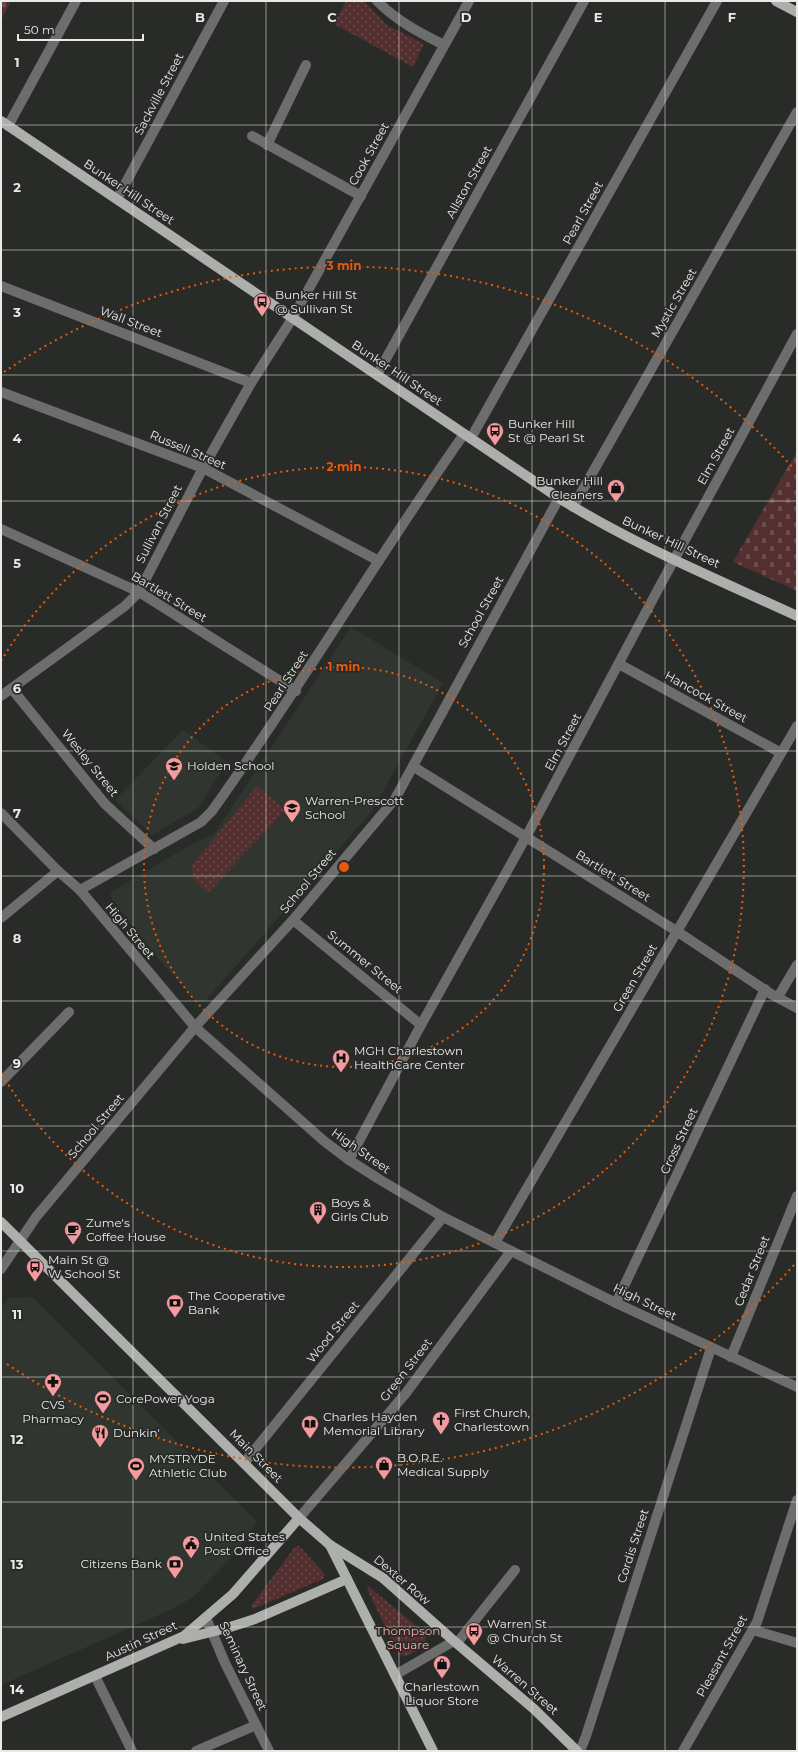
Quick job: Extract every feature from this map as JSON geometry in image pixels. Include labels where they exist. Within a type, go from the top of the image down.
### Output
[{"type":"main road","points":[[776,1],[797,12]]},
{"type":"main road","name":"Bunker Hill Street","points":[[5,123],[292,319],[573,507],[675,559],[797,616]]},
{"type":"main road","name":"Main Street","points":[[1,1222],[299,1518],[330,1545],[433,1751]]},
{"type":"main road","name":"Austin Street","points":[[1,1717],[188,1633],[240,1587],[299,1518]]},
{"type":"main road","name":"Dexter Row","points":[[330,1545],[363,1564],[383,1578],[455,1642]]},
{"type":"main road","points":[[175,1640],[212,1632],[255,1619],[347,1579]]},
{"type":"main road","name":"Warren Street","points":[[455,1642],[534,1709],[578,1751]]},
{"type":"street","points":[[5,123],[76,1]]},
{"type":"street","name":"Sackville Street","points":[[117,199],[224,1]]},
{"type":"street","points":[[377,1],[403,24],[444,46]]},
{"type":"street","name":"Cook Street","points":[[292,319],[469,1]]},
{"type":"street","name":"Allston Street","points":[[377,375],[584,1]]},
{"type":"street","name":"Pearl Street","points":[[80,890],[201,822],[212,811],[296,691],[379,561],[468,436],[717,1]]},
{"type":"street","points":[[267,145],[306,65]]},
{"type":"street","name":"Mystic Street","points":[[573,507],[797,112]]},
{"type":"street","points":[[252,136],[361,196]]},
{"type":"street","name":"Wall Street","points":[[1,286],[251,383]]},
{"type":"street","name":"Sullivan Street","points":[[1,696],[125,606],[139,592],[203,468],[251,383],[292,319]]},
{"type":"street","name":"Elm Street","points":[[349,1160],[421,1025],[526,837],[797,334]]},
{"type":"street","name":"Russell Street","points":[[1,392],[203,468],[379,561]]},
{"type":"street","name":"School Street","points":[[1,1269],[36,1217],[195,1028],[293,920],[395,799],[414,767],[463,672],[559,498]]},
{"type":"street","name":"Bartlett Street","points":[[1,529],[139,592],[296,691]]},
{"type":"street","name":"Hancock Street","points":[[619,664],[781,753]]},
{"type":"street","name":"Wesley Street","points":[[12,688],[105,804],[154,849]]},
{"type":"street","name":"Green Street","points":[[495,1243],[797,726]]},
{"type":"street","name":"Bartlett Street","points":[[414,767],[797,1008]]},
{"type":"street","name":"High Street","points":[[1,813],[58,871],[80,890],[195,1028],[324,1141],[349,1160],[382,1182],[443,1217],[616,1303],[797,1387]]},
{"type":"street","points":[[1,918],[58,871]]},
{"type":"street","name":"Summer Street","points":[[293,920],[421,1025]]},
{"type":"street","points":[[778,997],[797,965]]},
{"type":"street","name":"Cross Street","points":[[616,1303],[765,989]]},
{"type":"street","points":[[1,1082],[69,1012]]},
{"type":"street","name":"Cedar Street","points":[[731,1357],[797,1196]]},
{"type":"street","name":"Wood Street","points":[[244,1463],[443,1217]]},
{"type":"street","name":"Green Street","points":[[299,1518],[406,1393],[511,1251]]},
{"type":"street","name":"Cordis Street","points":[[578,1751],[586,1736],[711,1348]]},
{"type":"street","name":"Pleasant Street","points":[[683,1751],[757,1622],[797,1500]]},
{"type":"street","points":[[395,1675],[455,1642],[515,1570]]},
{"type":"street","name":"Seminary Street","points":[[206,1618],[225,1663],[269,1751]]},
{"type":"street","points":[[753,1630],[797,1643]]},
{"type":"street","points":[[95,1676],[132,1751]]},
{"type":"street","name":"Seminary Street","points":[[196,1751],[256,1725]]},
{"type":"shaded area","name":"Warren-Prescott School","points":[[351,627],[443,683],[372,811],[205,1001],[199,1002],[194,999],[157,957],[120,910],[111,897],[111,892],[187,847],[215,833]]},
{"type":"shaded area","name":"Holden School","points":[[183,730],[227,762],[198,808],[152,835],[115,800]]},
{"type":"shaded area","points":[[32,1297],[257,1522],[235,1554],[193,1597],[172,1609],[1,1685],[1,1307],[9,1298]]},
{"type":"green space","points":[[1,1],[11,1],[1,21]]},
{"type":"green space","points":[[346,1],[364,1],[387,25],[424,44],[413,67],[334,24]]},
{"type":"green space","points":[[797,451],[797,591],[733,562]]},
{"type":"green space","points":[[257,786],[285,810],[208,893],[193,879],[192,865]]},
{"type":"green space","points":[[299,1546],[325,1574],[323,1579],[253,1609],[251,1606],[295,1547]]},
{"type":"green space","name":"Thompson Square","points":[[368,1586],[424,1632],[425,1641],[422,1647],[407,1656],[399,1655],[367,1589]]},
{"type":"place","name":"Bunker Hill St @ Sullivan St","points":[[262,317]]},
{"type":"place","name":"Bunker Hill St @ Pearl St","points":[[495,446]]},
{"type":"place","name":"Bunker Hill Cleaners","points":[[616,503]]},
{"type":"place","name":"Holden School","points":[[174,781]]},
{"type":"place","name":"Warren-Prescott School","points":[[292,823]]},
{"type":"place","name":"MGH Charlestown HealthCare Center","points":[[341,1073]]},
{"type":"place","name":"Boys & Girls Club","points":[[318,1225]]},
{"type":"place","name":"Zume's Coffee House","points":[[73,1245]]},
{"type":"place","name":"Main St @ W School St","points":[[35,1282]]},
{"type":"place","name":"The Cooperative Bank","points":[[175,1318]]},
{"type":"place","name":"CVS Pharmacy","points":[[53,1397]]},
{"type":"place","name":"CorePower Yoga","points":[[103,1414]]},
{"type":"place","name":"First Church, Charlestown","points":[[441,1435]]},
{"type":"place","name":"Charles Hayden Memorial Library","points":[[310,1439]]},
{"type":"place","name":"Dunkin'","points":[[100,1448]]},
{"type":"place","name":"B.O.R.E. Medical Supply","points":[[384,1480]]},
{"type":"place","name":"MYSTRYDE Athletic Club","points":[[136,1481]]},
{"type":"place","name":"United States Post Office","points":[[191,1559]]},
{"type":"place","name":"Citizens Bank","points":[[175,1579]]},
{"type":"place","name":"Warren St @ Church St","points":[[474,1646]]},
{"type":"place","name":"Charlestown Liquor Store","points":[[442,1679]]}]
